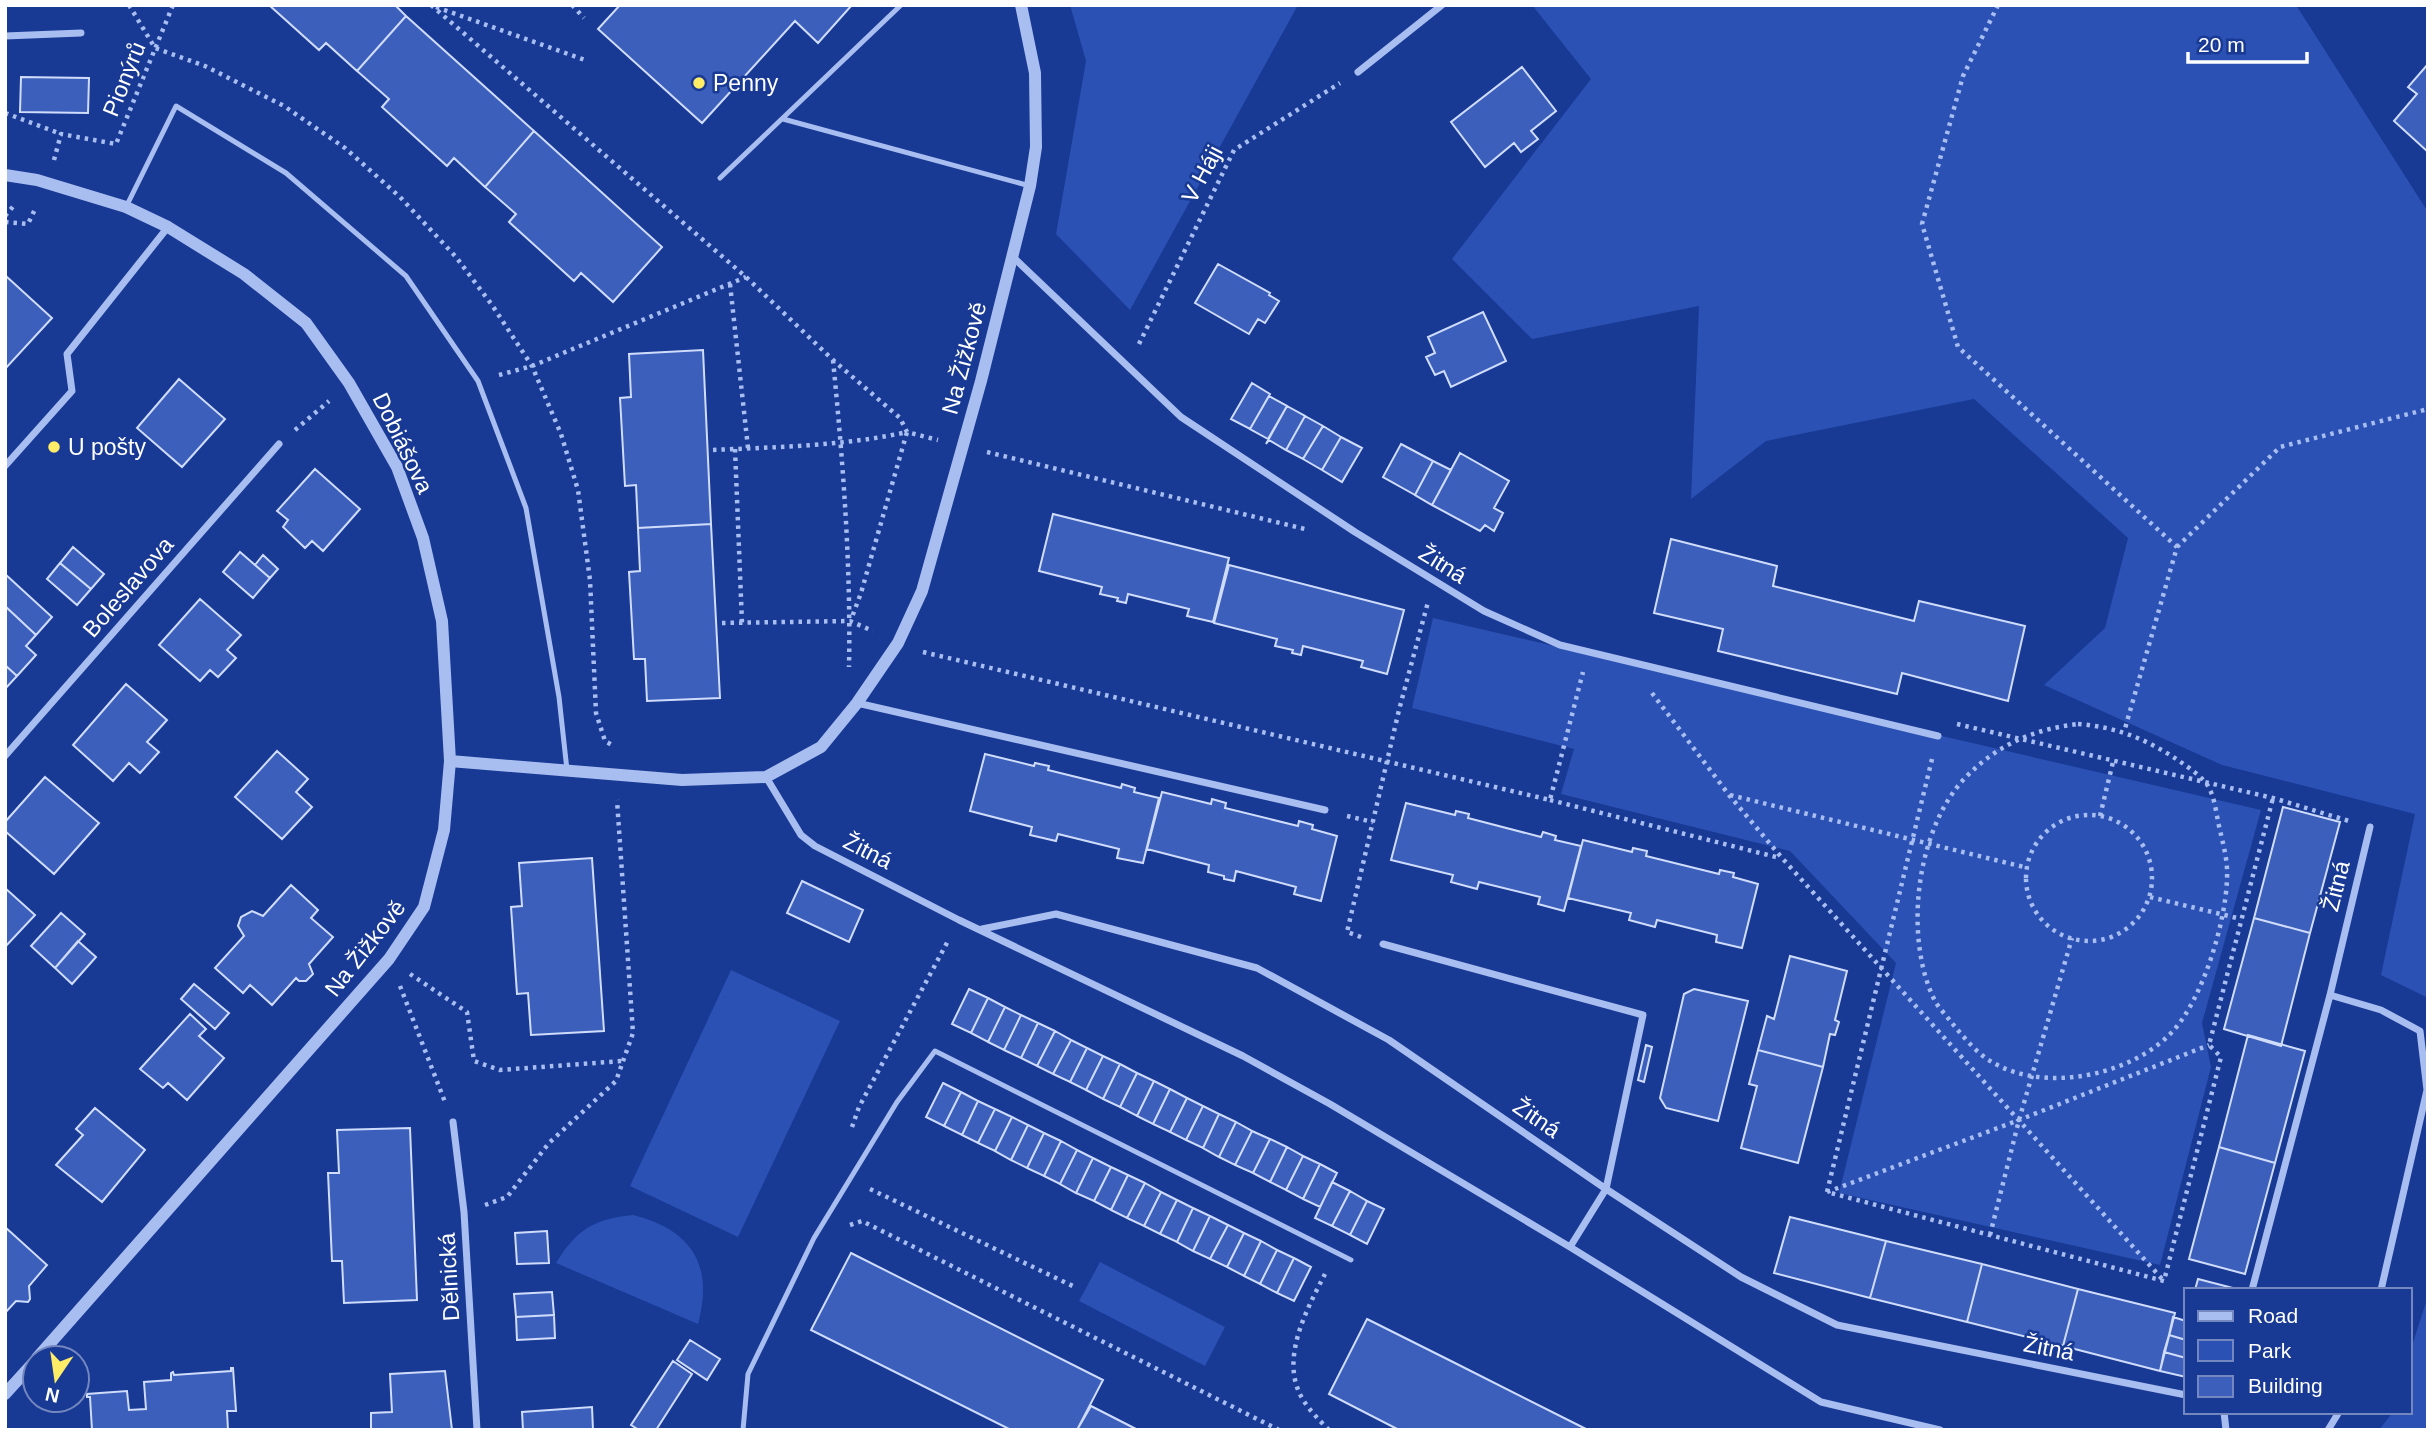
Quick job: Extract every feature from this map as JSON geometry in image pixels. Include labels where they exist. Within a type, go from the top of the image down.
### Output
[{"type":"street","name":"Na Žižkově","points":[[49,1344],[389,959],[424,907],[443,830],[450,761],[682,779],[766,777],[821,747],[857,703],[898,643],[922,591],[963,446],[1030,186],[1035,147],[1035,73],[1021,5]]},
{"type":"street","points":[[1358,72],[1441,5]]},
{"type":"street","points":[[5,36],[81,33]]},
{"type":"street","name":"Dobiášova","points":[[5,175],[48,184],[126,207],[168,227],[244,274],[306,323],[349,383],[397,467],[423,538],[442,621],[450,761]]},
{"type":"street","points":[[5,466],[72,391],[67,354],[168,227]]},
{"type":"street","name":"Žitná","points":[[1013,257],[1181,416],[1355,532],[1484,611],[1560,645],[1938,736]]},
{"type":"street","name":"Boleslavova","points":[[5,756],[279,444]]},
{"type":"street","points":[[857,703],[1325,810]]},
{"type":"street","name":"Žitná","points":[[766,777],[801,835],[815,846],[1254,1062],[1330,1104],[1570,1247],[1821,1402],[1940,1430]]},
{"type":"street","name":"Žitná","points":[[2253,1288],[2330,995],[2370,827]]},
{"type":"street","name":"Žitná","points":[[981,929],[1056,914],[1258,968],[1389,1040],[1606,1189],[1741,1277],[1837,1325],[2184,1395]]},
{"type":"street","points":[[1383,944],[1643,1015],[1606,1189],[1570,1247]]},
{"type":"street","points":[[2330,995],[2381,1010],[2420,1031],[2427,1090],[2381,1288]]},
{"type":"street","name":"Dělnická","points":[[453,1122],[464,1212],[477,1430]]},
{"type":"street","name":"Na Žižkově","points":[[5,1394],[21,1376]]},
{"type":"street","points":[[2328,1430],[2338,1414]]},
{"type":"lane","points":[[720,178],[901,5]]},
{"type":"lane","points":[[126,207],[176,106],[286,173],[406,276],[478,381],[526,508],[559,697],[567,771]]},
{"type":"lane","points":[[783,119],[1030,186]]},
{"type":"lane","points":[[743,1430],[748,1374],[814,1238],[897,1102],[935,1051],[1351,1260]]},
{"type":"path","points":[[129,5],[155,48],[205,66],[284,106],[345,148],[400,197],[456,257],[492,305],[532,366],[561,434],[578,490],[590,580],[596,713],[605,741],[622,751]]},
{"type":"path","name":"Pionýrů","points":[[61,134],[116,144],[173,5]]},
{"type":"path","points":[[572,5],[584,18]]},
{"type":"path","points":[[1998,5],[1963,76],[1922,224],[1958,347],[2177,547]]},
{"type":"path","points":[[431,6],[585,60]]},
{"type":"path","points":[[431,6],[746,278],[833,360],[900,418],[907,432],[861,593],[850,621]]},
{"type":"path","name":"V Háji","points":[[1128,367],[1234,150],[1358,72]]},
{"type":"path","points":[[5,113],[61,134],[48,184],[28,224],[5,222]]},
{"type":"path","points":[[478,381],[532,366],[746,278]]},
{"type":"path","points":[[730,284],[748,448]]},
{"type":"path","points":[[833,360],[841,441],[850,621],[849,669],[845,676]]},
{"type":"path","points":[[279,444],[349,383]]},
{"type":"path","points":[[2124,732],[2177,547],[2280,447],[2428,409]]},
{"type":"path","points":[[713,450],[885,437],[907,432],[1308,530]]},
{"type":"path","points":[[735,449],[742,623]]},
{"type":"path","points":[[1383,944],[1347,932],[1433,581]]},
{"type":"path","points":[[722,623],[850,621],[921,651],[1550,800],[1782,858]]},
{"type":"path","points":[[1550,800],[1588,651]]},
{"type":"path","points":[[1628,661],[1729,795],[1782,858],[2164,1280]]},
{"type":"path","points":[[1827,1192],[1938,736],[1953,723],[2273,798],[2370,827]]},
{"type":"path","points":[[2078,724],[2104,726],[2124,732],[2165,750],[2207,784],[2215,803],[2225,846],[2227,878],[2223,915],[2207,970],[2195,996],[2173,1031],[2130,1062],[2099,1073],[2068,1078],[2017,1073],[1992,1062],[1965,1039],[1936,1002],[1923,970],[1917,924],[1920,881],[1933,829],[1965,778],[1992,755],[2020,739],[2049,727],[2078,724]]},
{"type":"path","points":[[2099,816],[2113,762]]},
{"type":"path","points":[[1729,795],[2028,867]]},
{"type":"path","points":[[2209,1045],[2273,798]]},
{"type":"path","points":[[2099,816],[2116,821],[2143,845],[2153,879],[2150,897],[2142,913],[2130,926],[2115,936],[2098,941],[2072,938],[2048,925],[2036,911],[2029,895],[2026,877],[2028,867],[2037,843],[2049,830],[2064,820],[2099,816]]},
{"type":"path","points":[[464,1212],[507,1197],[549,1143],[616,1081],[633,1033],[618,819]]},
{"type":"path","points":[[2150,897],[2241,919]]},
{"type":"path","points":[[850,1133],[859,1107],[959,919]]},
{"type":"path","points":[[1990,1235],[2072,938]]},
{"type":"path","points":[[389,959],[467,1012],[474,1061],[500,1070],[623,1061]]},
{"type":"path","points":[[389,959],[453,1122]]},
{"type":"path","points":[[1827,1192],[2020,1120],[2209,1045]]},
{"type":"path","points":[[2164,1280],[2221,1057],[2209,1045]]},
{"type":"path","points":[[850,1179],[1077,1288]]},
{"type":"path","points":[[1827,1192],[2164,1280]]},
{"type":"path","points":[[814,1238],[862,1221],[1279,1430]]},
{"type":"path","points":[[1329,1430],[1299,1392],[1293,1361],[1310,1302],[1336,1252]]},
{"type":"green space","points":[[1070,5],[1298,5],[1130,310],[1056,234],[1086,61]]},
{"type":"green space","points":[[1532,5],[2296,5],[2428,212],[2428,998],[2381,975],[2415,814],[2222,765],[2044,685],[2105,628],[2128,538],[1974,399],[1766,441],[1691,499],[1699,306],[1532,339],[1452,259],[1591,79]]},
{"type":"green space","points":[[1433,618],[2261,810],[2202,1023],[2211,1067],[2160,1265],[1839,1193],[1896,963],[1790,851],[1561,794],[1574,749],[1412,708]]},
{"type":"green space","points":[[731,970],[840,1021],[738,1237],[630,1186]]},
{"type":"green space","points":[[633,1215],[670,1230],[694,1253],[703,1284],[698,1324],[556,1263],[571,1242],[588,1228],[607,1219]]},
{"type":"green space","points":[[1100,1262],[1225,1327],[1205,1366],[1079,1301]]},
{"type":"green space","points":[[2428,1296],[2428,1430],[2379,1430],[2391,1414],[2412,1414],[2412,1346]]},
{"type":"building","points":[[269,5],[395,5],[406,16],[357,71],[326,43],[319,50]]},
{"type":"building","name":"Penny","points":[[620,5],[852,5],[818,43],[795,21],[702,123],[598,29]]},
{"type":"building","points":[[406,16],[534,131],[485,187],[454,158],[447,166],[382,107],[389,99],[357,71]]},
{"type":"building","points":[[2428,64],[2428,152],[2394,121],[2417,94],[2408,87]]},
{"type":"building","points":[[1522,67],[1556,111],[1531,131],[1538,139],[1521,152],[1514,143],[1485,167],[1451,122]]},
{"type":"building","points":[[21,77],[89,78],[88,113],[20,112]]},
{"type":"building","points":[[534,131],[662,247],[613,302],[581,273],[574,281],[509,222],[516,214],[485,187]]},
{"type":"building","points":[[1218,264],[1270,293],[1269,295],[1279,301],[1265,323],[1258,319],[1249,334],[1195,303]]},
{"type":"building","points":[[5,278],[52,318],[5,369]]},
{"type":"building","points":[[1483,312],[1506,361],[1451,387],[1444,371],[1435,375],[1426,357],[1435,353],[1428,337]]},
{"type":"building","points":[[703,350],[711,524],[638,528],[636,485],[625,486],[620,398],[631,397],[629,354]]},
{"type":"building","points":[[179,379],[225,419],[182,467],[137,428]]},
{"type":"building","points":[[1252,383],[1270,394],[1250,429],[1231,419]]},
{"type":"building","points":[[1269,396],[1287,406],[1268,439],[1250,429]]},
{"type":"building","points":[[1287,406],[1305,416],[1286,450],[1269,440],[1266,444]]},
{"type":"building","points":[[1305,416],[1323,426],[1303,459],[1286,450]]},
{"type":"building","points":[[1323,426],[1341,437],[1322,470],[1303,459]]},
{"type":"building","points":[[1341,437],[1362,448],[1342,482],[1322,470]]},
{"type":"building","points":[[1401,444],[1433,461],[1415,495],[1383,477]]},
{"type":"building","points":[[1460,453],[1509,481],[1494,508],[1503,513],[1494,531],[1485,525],[1480,531],[1432,505]]},
{"type":"building","points":[[1433,461],[1451,470],[1432,505],[1415,495]]},
{"type":"building","points":[[315,469],[360,509],[323,551],[312,541],[305,548],[283,527],[288,520],[277,511]]},
{"type":"building","points":[[1053,514],[1229,558],[1213,622],[1187,616],[1189,609],[1128,594],[1126,603],[1117,601],[1118,598],[1100,594],[1102,587],[1039,571]]},
{"type":"building","points":[[711,524],[720,698],[647,701],[645,659],[634,659],[629,572],[640,571],[638,528]]},
{"type":"building","points":[[1671,539],[1777,566],[1773,586],[1914,621],[1919,601],[2025,626],[2008,701],[1902,673],[1897,694],[1718,651],[1723,629],[1654,613]]},
{"type":"building","points":[[73,547],[104,574],[91,589],[60,563]]},
{"type":"building","points":[[240,552],[270,578],[253,598],[223,572]]},
{"type":"building","points":[[263,555],[278,569],[270,578],[255,565]]},
{"type":"building","points":[[60,563],[91,589],[77,605],[47,579]]},
{"type":"building","points":[[1229,565],[1404,610],[1387,674],[1361,667],[1363,661],[1303,646],[1301,655],[1292,653],[1293,650],[1275,646],[1277,639],[1214,623]]},
{"type":"building","points":[[5,574],[52,617],[36,635],[5,606]]},
{"type":"building","points":[[200,599],[241,635],[227,650],[236,658],[218,677],[210,670],[200,681],[159,645]]},
{"type":"building","points":[[5,606],[36,635],[26,646],[36,655],[17,676],[5,665]]},
{"type":"building","points":[[5,665],[17,676],[5,689]]},
{"type":"building","points":[[126,684],[167,720],[147,742],[159,752],[140,773],[129,763],[113,781],[73,745]]},
{"type":"building","points":[[277,751],[308,779],[296,792],[312,807],[282,839],[235,797]]},
{"type":"building","points":[[985,754],[1034,766],[1035,763],[1049,766],[1048,770],[1121,788],[1122,784],[1135,788],[1134,792],[1159,798],[1143,863],[1117,858],[1119,849],[1058,834],[1056,841],[1030,835],[1032,827],[970,811]]},
{"type":"building","points":[[45,777],[99,823],[54,874],[5,831],[5,822]]},
{"type":"building","points":[[1162,792],[1211,804],[1212,799],[1226,803],[1225,808],[1298,826],[1299,821],[1313,825],[1312,829],[1337,836],[1321,901],[1294,894],[1296,887],[1236,871],[1234,881],[1224,879],[1224,876],[1208,872],[1209,865],[1147,849]]},
{"type":"building","points":[[1406,803],[1455,815],[1456,811],[1469,814],[1468,818],[1541,837],[1543,832],[1556,836],[1555,840],[1581,846],[1564,911],[1538,904],[1540,897],[1479,882],[1477,889],[1451,882],[1453,875],[1391,860]]},
{"type":"building","points":[[2283,807],[2340,822],[2310,933],[2254,918]]},
{"type":"building","points":[[1583,840],[1632,852],[1633,848],[1647,851],[1646,856],[1719,874],[1720,870],[1734,873],[1733,877],[1758,884],[1742,948],[1716,942],[1717,935],[1657,920],[1655,927],[1629,920],[1631,913],[1568,898]]},
{"type":"building","points":[[592,858],[604,1031],[531,1035],[528,993],[517,994],[511,907],[522,906],[519,863]]},
{"type":"building","points":[[802,881],[863,910],[849,942],[787,913]]},
{"type":"building","points":[[291,885],[318,910],[311,918],[333,937],[309,964],[313,974],[306,981],[296,978],[272,1005],[250,985],[243,993],[215,968],[244,936],[238,926],[241,917],[252,911],[263,916]]},
{"type":"building","points":[[5,888],[35,915],[5,947]]},
{"type":"building","points":[[61,913],[85,934],[55,968],[31,946]]},
{"type":"building","points":[[2254,918],[2310,933],[2281,1046],[2224,1029]]},
{"type":"building","points":[[78,941],[96,957],[72,984],[55,968]]},
{"type":"building","points":[[1790,956],[1847,971],[1835,1020],[1839,1022],[1835,1035],[1830,1034],[1823,1067],[1758,1050],[1767,1016],[1774,1019]]},
{"type":"building","points":[[194,984],[229,1013],[215,1029],[181,999]]},
{"type":"building","points":[[969,989],[988,998],[971,1033],[952,1024]]},
{"type":"building","points":[[1694,989],[1748,1001],[1718,1121],[1666,1108],[1660,1098],[1684,994]]},
{"type":"building","points":[[988,998],[1005,1007],[988,1042],[971,1033]]},
{"type":"building","points":[[1005,1007],[1021,1015],[1004,1050],[988,1042]]},
{"type":"building","points":[[190,1014],[206,1029],[199,1036],[224,1058],[187,1100],[168,1083],[163,1088],[140,1069]]},
{"type":"building","points":[[1021,1015],[1038,1023],[1021,1058],[1004,1050]]},
{"type":"building","points":[[1038,1023],[1055,1031],[1037,1066],[1021,1058]]},
{"type":"building","points":[[1055,1031],[1071,1040],[1053,1074],[1037,1066]]},
{"type":"building","points":[[2248,1035],[2305,1051],[2275,1163],[2219,1147]]},
{"type":"building","points":[[1071,1040],[1087,1048],[1070,1082],[1053,1074]]},
{"type":"building","points":[[1646,1045],[1652,1047],[1644,1082],[1638,1080]]},
{"type":"building","points":[[1087,1048],[1103,1056],[1086,1090],[1070,1082]]},
{"type":"building","points":[[1758,1050],[1823,1067],[1798,1163],[1741,1148],[1757,1086],[1749,1084]]},
{"type":"building","points":[[1103,1056],[1120,1064],[1103,1099],[1086,1090]]},
{"type":"building","points":[[1120,1064],[1137,1073],[1120,1107],[1103,1099]]},
{"type":"building","points":[[1137,1073],[1154,1081],[1137,1116],[1120,1107]]},
{"type":"building","points":[[1154,1081],[1170,1089],[1153,1124],[1137,1116]]},
{"type":"building","points":[[943,1083],[961,1092],[944,1126],[926,1117]]},
{"type":"building","points":[[1170,1089],[1187,1098],[1170,1132],[1153,1124]]},
{"type":"building","points":[[961,1092],[978,1101],[962,1135],[944,1126]]},
{"type":"building","points":[[1187,1098],[1203,1106],[1186,1140],[1170,1132]]},
{"type":"building","points":[[978,1101],[995,1109],[978,1143],[962,1135]]},
{"type":"building","points":[[1203,1106],[1219,1114],[1203,1148],[1186,1140]]},
{"type":"building","points":[[95,1108],[145,1150],[102,1202],[56,1165],[83,1135],[76,1129]]},
{"type":"building","points":[[995,1109],[1012,1117],[995,1151],[978,1143]]},
{"type":"building","points":[[1219,1114],[1236,1122],[1219,1157],[1203,1148]]},
{"type":"building","points":[[1012,1117],[1028,1125],[1011,1160],[995,1151]]},
{"type":"building","points":[[1236,1122],[1252,1131],[1235,1165],[1219,1157]]},
{"type":"building","points":[[1028,1125],[1044,1133],[1027,1168],[1011,1160]]},
{"type":"building","points":[[410,1128],[417,1300],[344,1303],[342,1261],[332,1261],[328,1173],[339,1173],[337,1130]]},
{"type":"building","points":[[1252,1131],[1270,1139],[1253,1173],[1235,1165]]},
{"type":"building","points":[[1044,1133],[1061,1141],[1044,1176],[1027,1168]]},
{"type":"building","points":[[1270,1139],[1287,1147],[1270,1182],[1253,1173]]},
{"type":"building","points":[[1061,1141],[1077,1150],[1060,1184],[1044,1176]]},
{"type":"building","points":[[1287,1147],[1303,1156],[1286,1190],[1270,1182]]},
{"type":"building","points":[[2219,1147],[2275,1163],[2245,1274],[2189,1259]]},
{"type":"building","points":[[1077,1150],[1093,1158],[1076,1193],[1060,1184]]},
{"type":"building","points":[[1303,1156],[1320,1164],[1303,1199],[1286,1190]]},
{"type":"building","points":[[1093,1158],[1111,1167],[1094,1201],[1076,1193]]},
{"type":"building","points":[[1320,1164],[1337,1173],[1320,1207],[1303,1199]]},
{"type":"building","points":[[1111,1167],[1128,1175],[1111,1210],[1094,1201]]},
{"type":"building","points":[[1128,1175],[1145,1183],[1127,1218],[1111,1210]]},
{"type":"building","points":[[1332,1182],[1350,1191],[1332,1226],[1315,1218]]},
{"type":"building","points":[[1145,1183],[1161,1192],[1144,1226],[1127,1218]]},
{"type":"building","points":[[1350,1191],[1367,1201],[1350,1235],[1332,1226]]},
{"type":"building","points":[[1161,1192],[1177,1200],[1160,1234],[1144,1226]]},
{"type":"building","points":[[1177,1200],[1193,1208],[1177,1242],[1160,1234]]},
{"type":"building","points":[[1367,1201],[1384,1209],[1367,1244],[1350,1235]]},
{"type":"building","points":[[1193,1208],[1210,1216],[1193,1251],[1177,1242]]},
{"type":"building","points":[[1210,1216],[1228,1225],[1210,1259],[1193,1251]]},
{"type":"building","points":[[1790,1217],[1886,1241],[1870,1298],[1774,1273]]},
{"type":"building","points":[[1228,1225],[1244,1233],[1227,1267],[1210,1259]]},
{"type":"building","points":[[5,1227],[47,1265],[29,1286],[28,1302],[16,1301],[5,1313]]},
{"type":"building","points":[[547,1231],[549,1263],[517,1264],[515,1233]]},
{"type":"building","points":[[1244,1233],[1261,1241],[1244,1276],[1227,1267]]},
{"type":"building","points":[[1261,1241],[1277,1250],[1260,1284],[1244,1276]]},
{"type":"building","points":[[1886,1241],[1982,1264],[1967,1322],[1870,1298]]},
{"type":"building","points":[[1277,1250],[1294,1258],[1277,1293],[1260,1284]]},
{"type":"building","points":[[851,1253],[1103,1380],[1077,1430],[1011,1430],[811,1330]]},
{"type":"building","points":[[1294,1258],[1311,1267],[1294,1301],[1277,1293]]},
{"type":"building","points":[[1982,1264],[2078,1289],[2063,1346],[1967,1322]]},
{"type":"building","points":[[2198,1279],[2233,1288],[2196,1288]]},
{"type":"building","points":[[2078,1289],[2175,1313],[2160,1371],[2063,1346]]},
{"type":"building","points":[[552,1292],[554,1315],[516,1317],[514,1294]]},
{"type":"building","points":[[554,1315],[555,1338],[517,1340],[516,1317]]},
{"type":"building","points":[[2173,1317],[2184,1320],[2184,1339],[2169,1335]]},
{"type":"building","points":[[1367,1319],[1588,1430],[1399,1430],[1329,1394]]},
{"type":"building","points":[[2169,1335],[2184,1339],[2184,1357],[2164,1352]]},
{"type":"building","points":[[690,1340],[720,1359],[707,1380],[677,1360]]},
{"type":"building","points":[[2164,1352],[2184,1357],[2184,1377],[2160,1371]]},
{"type":"building","points":[[673,1361],[692,1374],[656,1430],[639,1430],[631,1425]]},
{"type":"building","points":[[233,1368],[236,1411],[227,1411],[228,1430],[92,1430],[91,1394],[127,1391],[129,1410],[146,1409],[144,1382],[171,1380],[173,1372],[174,1375],[231,1371]]},
{"type":"building","points":[[445,1371],[452,1430],[371,1430],[371,1413],[392,1412],[390,1374]]},
{"type":"building","points":[[1091,1406],[1138,1430],[1077,1430]]},
{"type":"building","points":[[592,1407],[593,1430],[523,1430],[522,1412]]},
{"type":"place","name":"Penny","points":[[699,83]]},
{"type":"place","name":"U pošty","points":[[54,447]]}]
